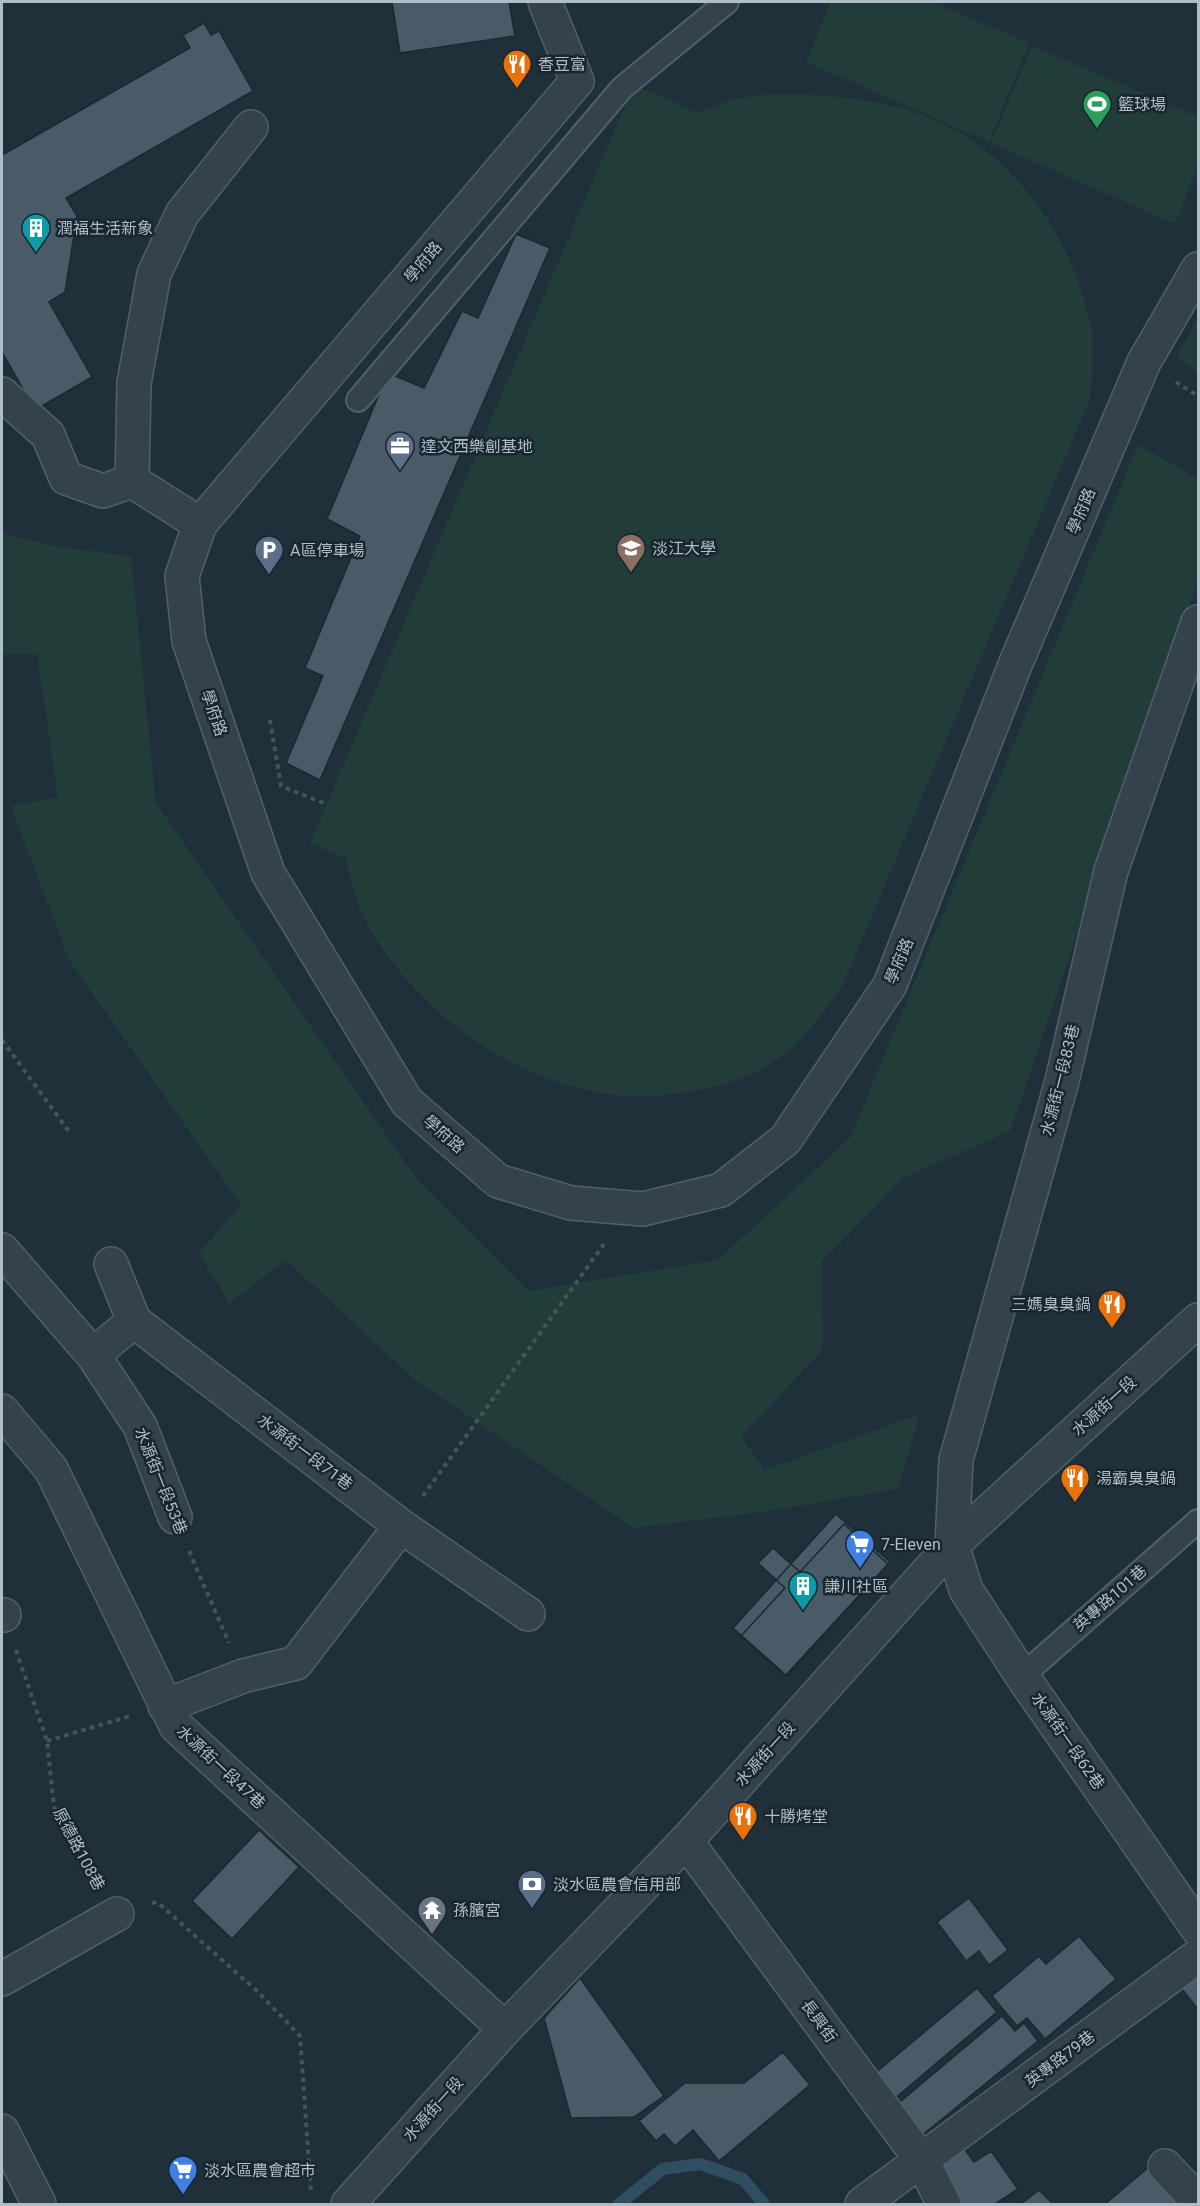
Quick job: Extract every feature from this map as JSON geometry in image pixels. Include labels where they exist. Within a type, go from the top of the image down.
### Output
[{"type":"street","name":"學府路","points":[[545,2],[577,81],[200,524],[182,576],[189,641],[268,873],[407,1102],[498,1181],[571,1203],[643,1209],[721,1190],[785,1140],[890,985],[1016,665],[1144,362],[1198,268]]},
{"type":"street","points":[[132,481],[134,383],[154,274],[182,214],[251,127]]},
{"type":"street","points":[[2,394],[48,435],[66,478],[104,491],[132,481]]},
{"type":"street","points":[[132,481],[200,524]]},
{"type":"street","name":"水源街一段83巷","points":[[952,1545],[956,1460],[1062,1081],[1111,871],[1198,622]]},
{"type":"street","name":"水源街一段53巷","points":[[2,1250],[93,1355],[140,1426],[175,1517]]},
{"type":"street","points":[[93,1355],[134,1320],[111,1264]]},
{"type":"street","name":"水源街一段71巷","points":[[134,1320],[401,1526],[528,1614]]},
{"type":"street","name":"水源街一段","points":[[348,2205],[506,2029],[686,1841],[952,1545],[1198,1320]]},
{"type":"street","name":"水源街一段47巷","points":[[2,1411],[51,1470],[176,1726],[506,2029]]},
{"type":"street","points":[[165,1706],[243,1676],[296,1663],[401,1526]]},
{"type":"street","name":"水源街一段62巷","points":[[952,1545],[966,1590],[1022,1676],[1198,1929]]},
{"type":"street","name":"長興街","points":[[686,1841],[922,2161],[944,2205]]},
{"type":"street","points":[[2,1979],[117,1914]]},
{"type":"street","name":"英專路79巷","points":[[862,2205],[1198,1956]]},
{"type":"street","points":[[2,2131],[39,2205]]},
{"type":"street","points":[[1165,2166],[1198,2201]]},
{"type":"lane","points":[[358,400],[622,88],[727,2]]},
{"type":"lane","name":"英專路101巷","points":[[1022,1676],[1198,1521]]},
{"type":"path","points":[[270,720],[281,786],[326,804]]},
{"type":"path","points":[[2,1040],[70,1133]]},
{"type":"path","points":[[401,1526],[608,1238]]},
{"type":"path","name":"水源街一段53巷","points":[[175,1517],[243,1676]]},
{"type":"path","name":"原德路108巷","points":[[3,1615],[47,1741],[54,1807],[87,1871],[117,1914]]},
{"type":"path","points":[[47,1741],[165,1706]]},
{"type":"path","points":[[117,1914],[157,1902],[257,1991],[300,2036],[311,2196]]},
{"type":"green space","points":[[831,2],[932,2],[1029,43],[989,142],[806,62]]},
{"type":"green space","name":"籃球場","points":[[1032,46],[1198,117],[1198,165],[1175,224],[991,143]]},
{"type":"green space","name":"淡江大學","points":[[634,85],[699,113],[729,101],[756,96],[811,95],[864,100],[914,112],[965,136],[1012,174],[1049,222],[1076,276],[1091,324],[1093,348],[1090,399],[842,987],[798,1042],[767,1066],[729,1083],[701,1090],[636,1097],[577,1088],[542,1076],[507,1060],[474,1040],[444,1017],[392,962],[366,923],[345,858],[310,843]]},
{"type":"green space","points":[[1198,318],[1198,372],[1176,357]]},
{"type":"green space","points":[[1138,445],[1198,479],[1198,580],[1010,1131],[903,1178],[822,1261],[823,1349],[741,1437],[765,1470],[920,1414],[898,1489],[763,1512],[634,1528],[415,1380],[286,1260],[229,1303],[199,1253],[241,1205],[69,960],[11,806],[58,797],[37,654],[2,654],[2,533],[59,547],[131,556],[156,803],[416,1178],[529,1291],[718,1260],[850,1138]]},
{"type":"building","points":[[392,2],[509,2],[515,36],[400,53]]},
{"type":"building","name":"潤福生活新象","points":[[204,23],[211,35],[219,31],[253,91],[66,198],[77,216],[65,292],[49,302],[92,377],[35,410],[2,352],[2,155],[190,48],[183,35]]},
{"type":"building","points":[[516,234],[550,248],[320,780],[286,763],[323,676],[305,668],[360,536],[327,519],[388,373],[424,388],[462,311],[478,318]]},
{"type":"building","name":"謙川社區","points":[[836,1514],[890,1562],[787,1676],[733,1628]]},
{"type":"building","name":"謙川社區","points":[[844,1524],[888,1564],[785,1676],[741,1636],[785,1588],[758,1563],[773,1548],[800,1572]]},
{"type":"building","points":[[259,1830],[299,1867],[232,1939],[192,1901]]},
{"type":"building","points":[[969,1898],[1008,1950],[989,1965],[979,1951],[966,1961],[937,1922]]},
{"type":"building","points":[[1079,1936],[1116,1979],[1045,2039],[1027,2018],[1017,2026],[992,1996],[1039,1956],[1046,1964]]},
{"type":"building","points":[[1198,1974],[1198,2009],[1181,1988]]},
{"type":"building","points":[[580,1978],[664,2096],[634,2117],[571,2118],[544,2018]]},
{"type":"building","points":[[977,1988],[997,2012],[887,2105],[867,2080]]},
{"type":"building","points":[[1002,2016],[1015,2031],[1024,2023],[1038,2041],[920,2137],[894,2107]]},
{"type":"building","points":[[783,2052],[810,2085],[719,2161],[693,2130],[675,2146],[664,2134],[656,2141],[639,2121],[685,2083],[744,2083]]},
{"type":"building","points":[[959,2141],[974,2162],[991,2151],[1018,2189],[995,2204],[959,2204],[929,2161]]},
{"type":"building","points":[[1149,2167],[1180,2202],[1178,2204],[1105,2204]]},
{"type":"building","points":[[1039,2190],[1053,2204],[1021,2204]]},
{"type":"waterway","points":[[619,2204],[663,2169],[700,2164],[743,2179],[764,2204]]},
{"type":"place","name":"香豆富","points":[[517,90]]},
{"type":"place","name":"籃球場","points":[[1097,130]]},
{"type":"place","name":"潤福生活新象","points":[[36,254]]},
{"type":"place","name":"達文西樂創基地","points":[[400,472]]},
{"type":"place","name":"淡江大學","points":[[631,574]]},
{"type":"place","name":"A區停車場","points":[[269,576]]},
{"type":"place","name":"三媽臭臭鍋","points":[[1112,1330]]},
{"type":"place","name":"湯霸臭臭鍋","points":[[1075,1504]]},
{"type":"place","name":"7-Eleven","points":[[860,1570]]},
{"type":"place","name":"謙川社區","points":[[803,1612]]},
{"type":"place","name":"十勝烤堂","points":[[743,1842]]},
{"type":"place","name":"淡水區農會信用部","points":[[532,1910]]},
{"type":"place","name":"孫臏宮","points":[[432,1936]]},
{"type":"place","name":"淡水區農會超市","points":[[183,2196]]}]
